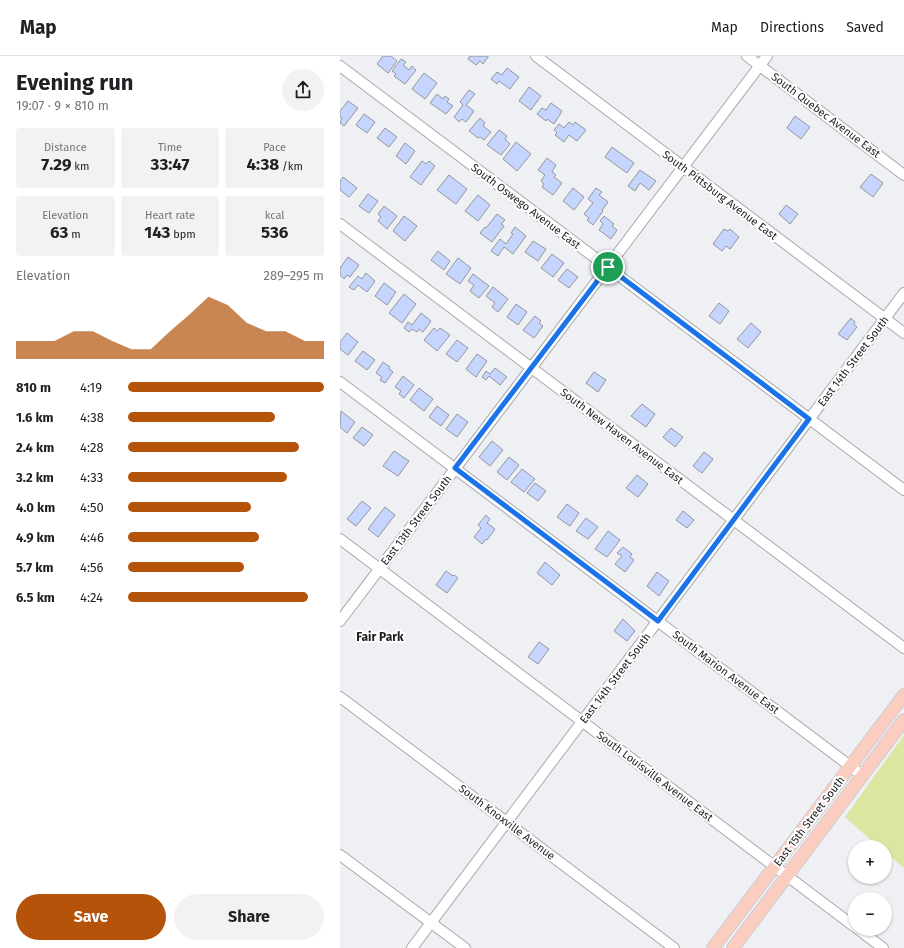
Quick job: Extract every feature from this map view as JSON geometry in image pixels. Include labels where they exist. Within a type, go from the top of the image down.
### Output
[{"type":"main road","name":"East 15th Street South","points":[[713,948],[904,695]]},
{"type":"main road","name":"East 15th Street South","points":[[732,948],[904,720]]},
{"type":"street","name":"South Pittsburg Avenue East","points":[[536,56],[904,333]]},
{"type":"street","name":"South Quebec Avenue East","points":[[747,56],[904,175]]},
{"type":"street","name":"East 13th Street South","points":[[340,621],[767,56]]},
{"type":"street","name":"South Oswego Avenue East","points":[[340,66],[904,490]]},
{"type":"street","name":"South New Haven Avenue East","points":[[340,224],[904,648]]},
{"type":"street","name":"East 14th Street South","points":[[412,948],[904,293]]},
{"type":"street","name":"South Marion Avenue East","points":[[340,382],[862,775]]},
{"type":"street","name":"South Louisville Avenue East","points":[[340,539],[848,922]]},
{"type":"street","name":"South Knoxville Avenue","points":[[340,697],[674,948]]},
{"type":"street","points":[[340,855],[465,948]]},
{"type":"street","points":[[867,936],[883,948]]},
{"type":"green space","points":[[904,735],[904,868],[892,858],[892,840],[871,840],[845,817]]},
{"type":"building","points":[[383,56],[391,56],[397,61],[388,73],[377,64]]},
{"type":"building","points":[[470,56],[488,57],[483,64],[480,61],[476,65],[468,59]]},
{"type":"building","points":[[401,59],[406,62],[403,65],[409,70],[412,66],[416,70],[405,84],[394,76],[396,74],[392,71]]},
{"type":"building","points":[[507,68],[519,77],[510,89],[499,81],[497,84],[491,79],[497,72],[502,75]]},
{"type":"building","points":[[424,73],[437,83],[425,99],[412,89]]},
{"type":"building","points":[[529,87],[541,96],[531,110],[519,101]]},
{"type":"building","points":[[469,90],[475,94],[466,105],[474,111],[466,122],[462,119],[459,122],[454,117],[463,105],[460,102]]},
{"type":"building","points":[[437,94],[443,99],[445,96],[449,99],[447,102],[453,106],[446,114],[430,103]]},
{"type":"building","points":[[348,101],[358,108],[344,126],[340,123],[342,118],[340,117],[340,111]]},
{"type":"building","points":[[551,103],[562,111],[554,124],[547,119],[546,121],[537,114],[542,108],[546,110]]},
{"type":"building","points":[[364,114],[375,122],[367,133],[356,125]]},
{"type":"building","points":[[795,116],[810,127],[801,139],[787,128]]},
{"type":"building","points":[[480,118],[485,123],[483,126],[491,132],[484,140],[480,137],[478,138],[469,131]]},
{"type":"building","points":[[569,122],[573,125],[575,122],[586,130],[577,141],[569,135],[564,142],[555,135],[557,133],[554,130],[559,124],[564,128]]},
{"type":"building","points":[[385,128],[397,137],[389,147],[377,138]]},
{"type":"building","points":[[499,130],[507,136],[505,139],[510,144],[501,155],[487,145]]},
{"type":"building","points":[[516,142],[531,154],[517,171],[503,159]]},
{"type":"building","points":[[405,143],[415,151],[406,164],[396,156]]},
{"type":"building","points":[[612,147],[634,163],[627,173],[605,157]]},
{"type":"building","points":[[547,158],[556,165],[552,172],[556,175],[554,177],[562,183],[553,195],[542,187],[544,184],[541,181],[545,175],[538,170]]},
{"type":"building","points":[[422,161],[426,164],[429,161],[435,166],[421,185],[410,177]]},
{"type":"building","points":[[640,170],[656,181],[649,190],[640,183],[635,191],[628,186]]},
{"type":"building","points":[[871,174],[883,183],[873,197],[860,187]]},
{"type":"building","points":[[449,175],[467,189],[456,204],[437,190]]},
{"type":"building","points":[[343,177],[357,188],[349,197],[340,190],[340,181]]},
{"type":"building","points":[[573,188],[584,197],[574,210],[563,201]]},
{"type":"building","points":[[596,188],[602,192],[599,195],[608,202],[593,225],[587,220],[589,218],[584,214],[593,203],[588,199]]},
{"type":"building","points":[[368,194],[378,201],[369,213],[359,206]]},
{"type":"building","points":[[478,195],[490,205],[478,221],[465,211]]},
{"type":"building","points":[[786,205],[798,214],[790,224],[779,214]]},
{"type":"building","points":[[384,206],[397,216],[387,229],[378,221],[381,217],[378,214]]},
{"type":"building","points":[[497,214],[505,220],[501,224],[504,226],[492,242],[480,233]]},
{"type":"building","points":[[404,216],[417,226],[405,241],[393,231]]},
{"type":"building","points":[[604,216],[614,224],[612,226],[617,230],[611,239],[599,230],[603,224],[600,221]]},
{"type":"building","points":[[515,227],[526,236],[513,254],[504,247],[498,256],[491,251],[500,239],[506,244],[513,234],[511,233]]},
{"type":"building","points":[[724,229],[728,231],[730,229],[739,237],[730,249],[726,246],[722,251],[713,244]]},
{"type":"building","points":[[533,241],[546,249],[538,261],[525,252]]},
{"type":"building","points":[[438,251],[450,261],[444,270],[431,260]]},
{"type":"building","points":[[552,254],[564,263],[553,277],[541,268]]},
{"type":"building","points":[[348,257],[359,265],[350,277],[347,275],[344,279],[340,275],[340,268]]},
{"type":"building","points":[[458,258],[471,268],[460,284],[446,274]]},
{"type":"building","points":[[567,269],[578,277],[569,288],[558,280]]},
{"type":"building","points":[[366,273],[375,281],[367,292],[358,285],[354,290],[349,287],[358,276],[362,279]]},
{"type":"building","points":[[473,274],[489,286],[479,298],[470,291],[474,285],[468,281]]},
{"type":"building","points":[[384,283],[396,292],[387,305],[375,296]]},
{"type":"building","points":[[493,287],[508,299],[498,312],[492,307],[495,303],[486,296]]},
{"type":"building","points":[[404,294],[416,304],[402,323],[389,313]]},
{"type":"building","points":[[719,303],[729,311],[720,324],[709,316]]},
{"type":"building","points":[[516,304],[527,312],[518,325],[507,317]]},
{"type":"building","points":[[421,313],[431,321],[423,332],[419,329],[417,332],[412,329],[409,332],[404,328],[408,322],[412,325]]},
{"type":"building","points":[[535,316],[541,321],[539,323],[543,326],[534,338],[523,330]]},
{"type":"building","points":[[851,318],[857,327],[847,340],[838,334]]},
{"type":"building","points":[[751,323],[761,332],[748,348],[737,339]]},
{"type":"building","points":[[434,328],[437,331],[440,328],[450,335],[437,351],[424,340]]},
{"type":"building","points":[[347,333],[358,342],[348,355],[340,349],[340,342]]},
{"type":"building","points":[[457,340],[468,348],[457,362],[446,354]]},
{"type":"building","points":[[363,351],[375,360],[367,370],[355,361]]},
{"type":"building","points":[[477,354],[487,361],[476,377],[466,369]]},
{"type":"building","points":[[383,362],[390,367],[389,369],[393,372],[385,383],[380,380],[382,377],[376,373]]},
{"type":"building","points":[[495,368],[507,377],[500,385],[489,376],[486,380],[482,377],[486,371],[490,374]]},
{"type":"building","points":[[594,372],[606,380],[598,392],[586,383]]},
{"type":"building","points":[[403,376],[414,385],[404,398],[399,394],[401,391],[395,387]]},
{"type":"building","points":[[419,388],[433,399],[424,411],[410,400]]},
{"type":"building","points":[[642,404],[655,414],[646,427],[631,416]]},
{"type":"building","points":[[437,406],[449,415],[441,426],[429,417]]},
{"type":"building","points":[[341,411],[355,422],[347,433],[340,427]]},
{"type":"building","points":[[457,414],[468,422],[457,437],[446,429]]},
{"type":"building","points":[[362,427],[373,435],[364,446],[353,438]]},
{"type":"building","points":[[671,428],[683,437],[675,447],[663,437]]},
{"type":"building","points":[[492,441],[503,450],[490,466],[479,457]]},
{"type":"building","points":[[394,451],[409,461],[398,476],[383,466]]},
{"type":"building","points":[[704,452],[713,459],[702,473],[693,466]]},
{"type":"building","points":[[509,457],[519,465],[507,480],[497,472]]},
{"type":"building","points":[[522,469],[535,479],[524,492],[511,482]]},
{"type":"building","points":[[637,475],[648,484],[638,497],[626,488]]},
{"type":"building","points":[[535,483],[546,491],[538,501],[527,493]]},
{"type":"building","points":[[362,501],[371,508],[356,526],[347,519]]},
{"type":"building","points":[[567,504],[579,513],[570,526],[557,517]]},
{"type":"building","points":[[385,507],[395,515],[378,537],[368,529]]},
{"type":"building","points":[[683,511],[694,520],[687,528],[676,520]]},
{"type":"building","points":[[486,515],[490,519],[487,523],[495,529],[482,544],[474,537],[481,528],[478,525]]},
{"type":"building","points":[[586,518],[598,527],[588,539],[576,531]]},
{"type":"building","points":[[608,531],[620,540],[607,557],[595,549]]},
{"type":"building","points":[[623,547],[632,554],[630,557],[634,560],[625,572],[615,564],[622,556],[617,553]]},
{"type":"building","points":[[545,562],[560,575],[552,585],[537,573]]},
{"type":"building","points":[[446,571],[458,578],[447,593],[436,585]]},
{"type":"building","points":[[657,572],[669,581],[659,596],[647,586]]},
{"type":"building","points":[[623,619],[635,631],[627,641],[614,631]]},
{"type":"building","points":[[539,642],[549,649],[538,664],[528,657]]},
{"type":"district","name":"Fair Park","points":[[380,637]]},
{"type":"route","points":[[608,267],[809,419],[658,621],[455,468],[608,267]]}]
